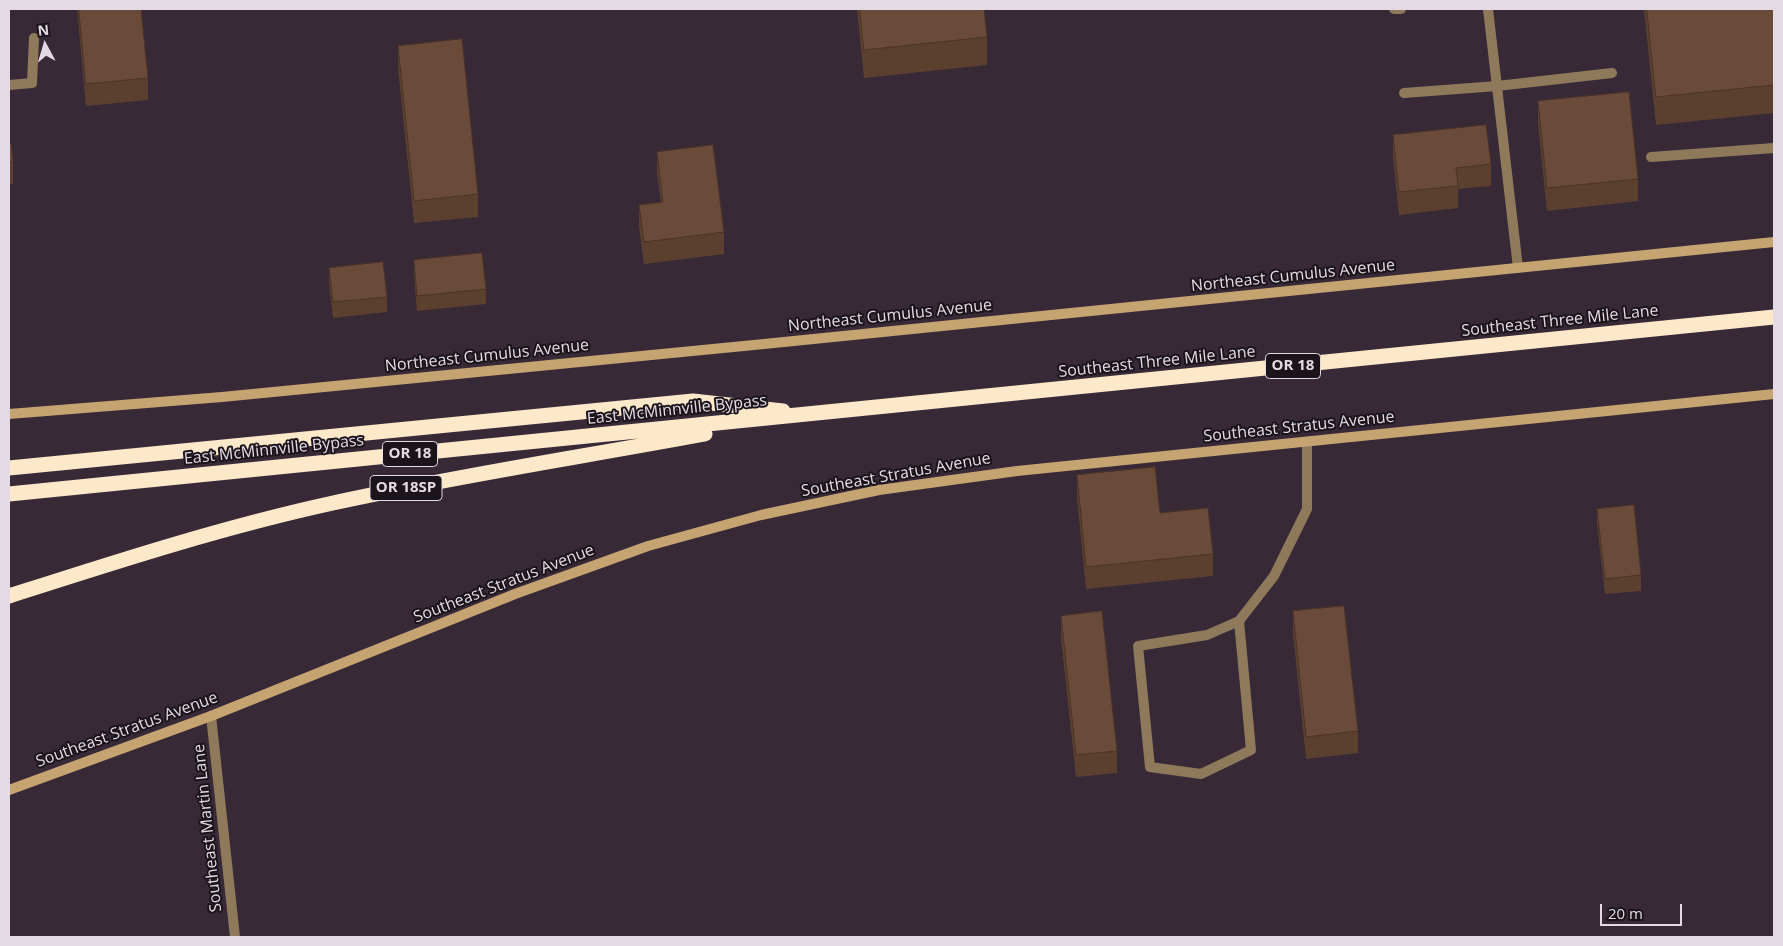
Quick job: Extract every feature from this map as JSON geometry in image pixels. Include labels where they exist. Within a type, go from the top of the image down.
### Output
[{"type":"highway","name":"Southeast Three Mile Lane","points":[[812,414],[1774,317]]},
{"type":"highway","points":[[9,468],[693,401],[812,414]]},
{"type":"highway","name":"East McMinnville Bypass","points":[[9,494],[812,414]]},
{"type":"highway","name":"OR 18SP","points":[[9,596],[112,563],[332,504],[406,488],[812,414]]},
{"type":"street","points":[[1394,9],[1401,9]]},
{"type":"street","points":[[1488,9],[1518,268]]},
{"type":"street","points":[[9,85],[32,83],[34,38]]},
{"type":"street","points":[[1404,94],[1612,73]]},
{"type":"street","points":[[1651,157],[1774,148]]},
{"type":"street","name":"Northeast Cumulus Avenue","points":[[9,414],[242,395],[1774,242]]},
{"type":"street","name":"Southeast Stratus Avenue","points":[[9,790],[211,716],[524,591],[648,546],[761,515],[879,490],[1017,471],[1774,394]]},
{"type":"street","points":[[1239,621],[1251,750],[1201,774],[1150,767],[1138,646],[1207,635],[1239,621],[1274,576],[1306,509],[1307,442]]},
{"type":"street","name":"Southeast Martin Lane","points":[[211,716],[235,937]]},
{"type":"building","points":[[79,9],[141,9],[148,78],[86,84]]},
{"type":"building","points":[[860,9],[984,9],[987,37],[864,50]]},
{"type":"building","points":[[1647,9],[1774,9],[1774,85],[1656,97]]},
{"type":"building","points":[[462,39],[478,194],[414,201],[398,46]]},
{"type":"building","points":[[1629,92],[1638,179],[1547,188],[1538,101]]},
{"type":"building","points":[[1486,125],[1491,164],[1456,168],[1458,186],[1399,192],[1393,135]]},
{"type":"building","points":[[9,143],[11,143],[13,162],[9,162]]},
{"type":"building","points":[[713,145],[724,232],[644,242],[639,205],[663,202],[657,152]]},
{"type":"building","points":[[482,253],[486,289],[417,296],[414,260]]},
{"type":"building","points":[[383,262],[387,297],[333,302],[329,268]]},
{"type":"building","points":[[1155,467],[1160,513],[1208,508],[1213,554],[1086,567],[1077,475]]},
{"type":"building","points":[[1634,505],[1641,575],[1605,579],[1597,509]]},
{"type":"building","points":[[1344,606],[1358,731],[1306,737],[1293,611]]},
{"type":"building","points":[[1102,611],[1117,751],[1076,755],[1061,616]]}]
